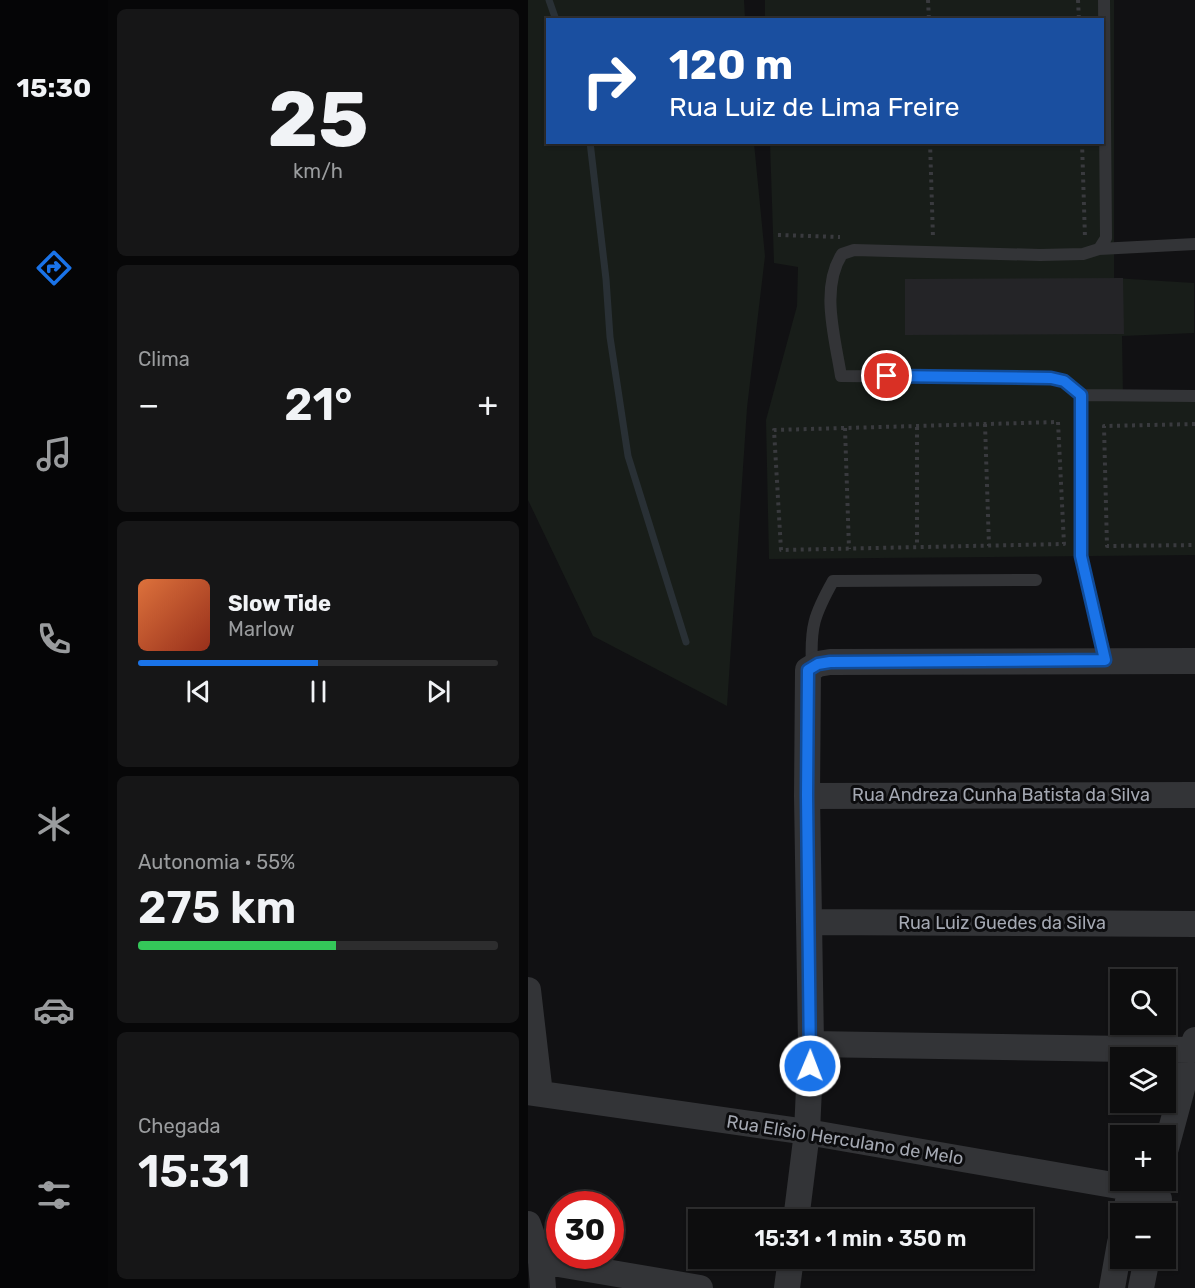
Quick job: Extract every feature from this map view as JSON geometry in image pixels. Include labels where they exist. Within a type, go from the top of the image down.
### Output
[{"type":"street","points":[[797,1209],[807,1132],[811,1044],[807,674],[821,664],[1195,661]]},
{"type":"street","name":"Rua Andreza Cunha Batista da Silva","points":[[807,796],[1195,795]]},
{"type":"street","name":"Rua Luiz Guedes da Silva","points":[[809,922],[1195,924]]},
{"type":"street","points":[[528,990],[534,1093]]},
{"type":"street","points":[[811,1044],[1193,1045],[1172,1125]]},
{"type":"street","name":"Rua Elísio Herculano de Melo","points":[[534,1093],[807,1132],[1110,1180]]},
{"type":"street","points":[[528,1224],[541,1261],[543,1288]]},
{"type":"street","points":[[541,1261],[700,1288]]},
{"type":"street","points":[[787,1288],[789,1269]]},
{"type":"street","points":[[1112,1288],[1115,1269]]},
{"type":"street","points":[[1141,1288],[1145,1269]]},
{"type":"lane","points":[[1099,249],[1106,238],[1104,0]]},
{"type":"lane","points":[[1195,244],[1099,249],[1083,254],[854,250],[842,254],[835,265],[830,305],[840,376],[1051,378],[1064,381],[1081,395],[1195,396]]},
{"type":"lane","points":[[1081,395],[1081,556],[1105,660]]},
{"type":"lane","points":[[821,664],[811,637],[816,611],[833,580],[1036,580]]},
{"type":"path","points":[[928,0],[928,18]]},
{"type":"path","points":[[1078,0],[1078,18]]},
{"type":"path","points":[[930,144],[933,239]]},
{"type":"path","points":[[1074,240],[1086,240],[1082,144]]},
{"type":"path","points":[[778,235],[850,237]]},
{"type":"path","points":[[921,238],[945,239]]},
{"type":"path","points":[[1058,422],[1064,544],[781,550],[774,430],[985,424],[1058,422]]},
{"type":"path","points":[[985,424],[989,546]]},
{"type":"path","points":[[1195,424],[1104,426],[1107,546],[1195,545]]},
{"type":"path","points":[[917,426],[917,548]]},
{"type":"path","points":[[845,428],[849,549]]},
{"type":"shaded area","points":[[528,0],[744,0],[745,18],[546,18],[546,144],[754,144],[765,256],[747,408],[727,706],[593,636],[528,500]]},
{"type":"shaded area","points":[[765,0],[1114,0],[1114,278],[1194,283],[1194,333],[1122,336],[1123,396],[1195,399],[1195,555],[769,559],[766,420],[797,306],[798,267],[774,263],[770,144],[1104,144],[1104,18],[765,18]]},
{"type":"building","points":[[1123,278],[1124,334],[905,335],[905,279]]},
{"type":"waterway","points":[[549,0],[555,18]]},
{"type":"waterway","points":[[590,144],[606,279],[610,337],[628,456],[686,642]]},
{"type":"route","points":[[810,1066],[808,670],[812,666],[830,662],[1105,660],[1081,556],[1081,395],[1074,386],[1051,378],[887,376]]}]
